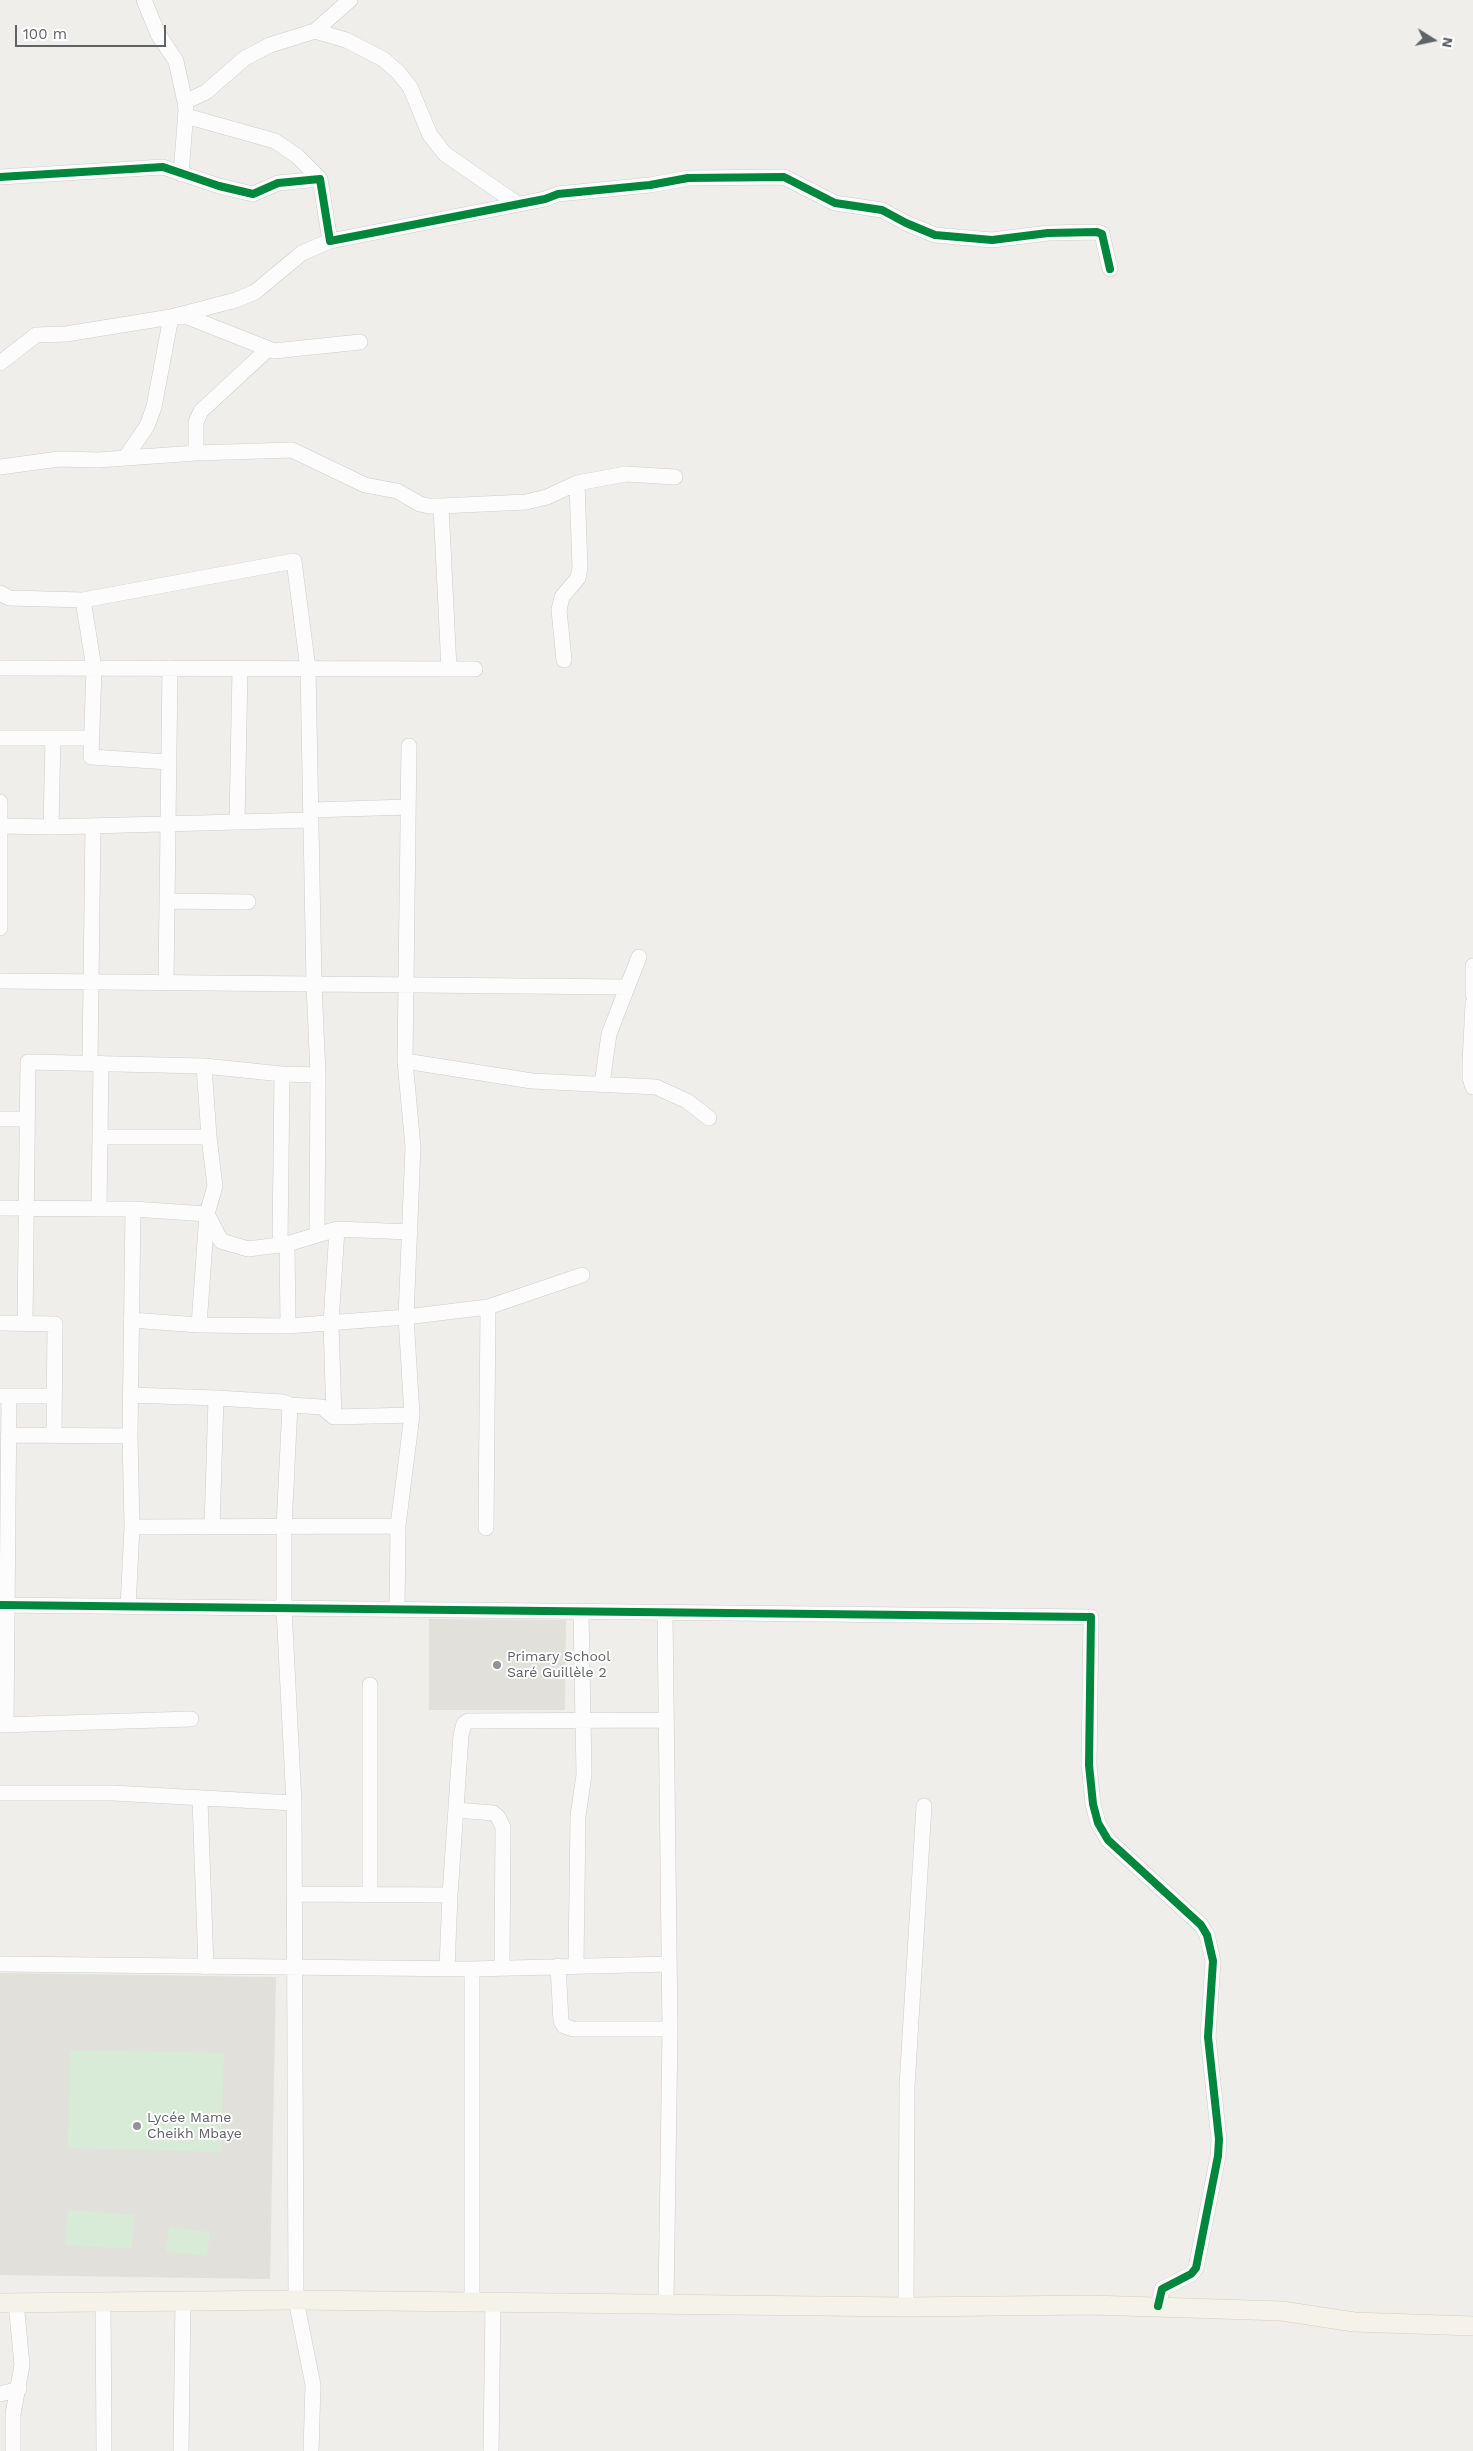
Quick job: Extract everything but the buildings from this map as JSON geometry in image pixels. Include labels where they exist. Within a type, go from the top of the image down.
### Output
[{"type":"main road","points":[[8,2303],[296,2300],[472,2304],[906,2307],[1158,2306],[1282,2311],[1354,2322],[1473,2326]]},
{"type":"street","points":[[144,0],[158,34],[176,61],[185,109],[181,174]]},
{"type":"street","points":[[185,109],[245,58],[270,45],[315,30],[350,0]]},
{"type":"street","points":[[315,30],[354,43],[383,59],[398,72],[410,87],[430,135],[445,154],[516,203]]},
{"type":"street","points":[[185,109],[275,141],[297,156],[320,179],[330,241]]},
{"type":"street","points":[[0,177],[163,166],[181,174],[253,194],[278,183],[320,179]]},
{"type":"street","points":[[0,363],[36,335],[66,334],[171,317],[236,300],[255,292],[302,253],[330,241],[516,203],[545,199],[558,194],[650,185],[688,178],[784,177],[835,203],[882,210],[906,223],[942,236],[992,240],[1048,233],[1097,232],[1102,234],[1110,269]]},
{"type":"street","points":[[171,317],[188,317],[267,350],[283,351],[360,342]]},
{"type":"street","points":[[125,458],[147,426],[154,407],[171,317]]},
{"type":"street","points":[[196,453],[196,422],[201,411],[267,350]]},
{"type":"street","points":[[0,467],[59,459],[125,458],[196,453],[292,450],[365,485],[397,490],[420,504],[429,506],[526,502],[547,497],[577,483],[626,474],[675,477]]},
{"type":"street","points":[[564,660],[559,610],[562,597],[578,578],[580,568],[577,483]]},
{"type":"street","points":[[441,506],[449,669]]},
{"type":"street","points":[[0,593],[9,598],[84,600],[294,561],[308,669],[314,984],[318,1075],[317,1233]]},
{"type":"street","points":[[84,600],[94,668],[90,757],[168,762]]},
{"type":"street","points":[[0,668],[475,669]]},
{"type":"street","points":[[166,982],[170,668]]},
{"type":"street","points":[[237,822],[240,669]]},
{"type":"street","points":[[0,738],[91,738]]},
{"type":"street","points":[[52,827],[53,738]]},
{"type":"street","points":[[398,1610],[398,1526],[412,1415],[406,1317],[413,1147],[404,1061],[409,746]]},
{"type":"street","points":[[0,802],[0,928]]},
{"type":"street","points":[[1,826],[52,827],[237,822],[408,806]]},
{"type":"street","points":[[93,826],[91,982],[100,1137],[99,1209]]},
{"type":"street","points":[[167,901],[248,902]]},
{"type":"street","points":[[602,1084],[609,1034],[639,957]]},
{"type":"street","points":[[1473,966],[1473,994]]},
{"type":"street","points":[[0,981],[627,988]]},
{"type":"street","points":[[1473,1003],[1470,1063],[1470,1078],[1473,1087]]},
{"type":"street","points":[[404,1061],[532,1081],[656,1087],[687,1101],[709,1118]]},
{"type":"street","points":[[25,1324],[28,1062],[204,1066],[282,1074],[318,1075]]},
{"type":"street","points":[[199,1325],[206,1214],[215,1186],[208,1137],[204,1066]]},
{"type":"street","points":[[282,1074],[283,1245],[288,1326]]},
{"type":"street","points":[[0,1119],[28,1119]]},
{"type":"street","points":[[100,1137],[208,1137]]},
{"type":"street","points":[[0,1208],[133,1209],[206,1214]]},
{"type":"street","points":[[128,1607],[132,1527],[130,1395],[133,1209]]},
{"type":"street","points":[[206,1214],[221,1241],[248,1249],[283,1245],[317,1233],[337,1229],[410,1232]]},
{"type":"street","points":[[334,1417],[331,1323],[337,1229]]},
{"type":"street","points":[[132,1320],[199,1325],[288,1326],[406,1317],[488,1307],[582,1276]]},
{"type":"street","points":[[486,1528],[488,1307]]},
{"type":"street","points":[[0,1323],[55,1324],[54,1435]]},
{"type":"street","points":[[130,1395],[283,1402],[290,1405],[322,1407],[334,1417],[412,1415]]},
{"type":"street","points":[[54,1396],[4,1396],[8,1434],[3,1724],[191,1719]]},
{"type":"street","points":[[212,1527],[216,1398]]},
{"type":"street","points":[[290,1405],[284,1527],[284,1609],[294,1803],[296,2300],[313,2385],[311,2451]]},
{"type":"street","points":[[8,1434],[130,1436]]},
{"type":"street","points":[[132,1527],[398,1526]]},
{"type":"street","points":[[4,1606],[1091,1617],[1089,1765],[1093,1804],[1098,1823],[1108,1840],[1201,1924],[1207,1935],[1213,1960],[1208,2037],[1219,2139],[1218,2156],[1196,2268],[1192,2274],[1162,2288],[1158,2306]]},
{"type":"street","points":[[576,1965],[578,1816],[584,1775],[581,1612]]},
{"type":"street","points":[[665,1613],[670,2028],[666,2304]]},
{"type":"street","points":[[370,1685],[370,1894]]},
{"type":"street","points":[[447,1968],[450,1896],[464,1724],[468,1721],[666,1720]]},
{"type":"street","points":[[0,1793],[113,1793],[294,1803]]},
{"type":"street","points":[[200,1799],[206,1967]]},
{"type":"street","points":[[906,2307],[907,2086],[924,1806]]},
{"type":"street","points":[[456,1810],[493,1813],[498,1817],[503,1827],[502,1968]]},
{"type":"street","points":[[294,1894],[450,1896]]},
{"type":"street","points":[[0,1964],[472,1969],[669,1964]]},
{"type":"street","points":[[558,1966],[561,2021],[564,2026],[572,2029],[670,2028]]},
{"type":"street","points":[[472,1969],[472,2304]]},
{"type":"street","points":[[181,2451],[183,2300]]},
{"type":"street","points":[[102,2301],[104,2451]]},
{"type":"street","points":[[8,2303],[22,2366],[14,2414],[13,2451]]},
{"type":"street","points":[[491,2451],[493,2303]]},
{"type":"street","points":[[0,2394],[19,2389]]},
{"type":"shaded area","name":"Primary School Saré Guillèle 2","points":[[429,1619],[566,1620],[565,1710],[429,1710]]},
{"type":"shaded area","name":"Lycée Mame Cheikh Mbaye","points":[[0,1973],[276,1977],[270,2279],[0,2275]]},
{"type":"green space","points":[[70,2050],[224,2053],[221,2152],[68,2148]]},
{"type":"green space","points":[[68,2210],[134,2215],[132,2249],[65,2245]]},
{"type":"green space","points":[[169,2227],[210,2232],[207,2256],[166,2252]]},
{"type":"cycle path","points":[[0,177],[163,167],[219,186],[253,194],[278,183],[320,179],[330,241],[545,199],[558,194],[650,185],[688,178],[784,177],[835,203],[882,210],[906,223],[935,235],[992,240],[1048,233],[1097,232],[1102,234],[1110,269]]},
{"type":"cycle path","points":[[0,1605],[1091,1617],[1089,1765],[1093,1804],[1098,1823],[1108,1840],[1201,1925],[1207,1935],[1213,1961],[1208,2037],[1219,2139],[1218,2156],[1196,2268],[1191,2274],[1162,2289],[1158,2306]]},
{"type":"place","name":"Primary School Saré Guillèle 2","points":[[497,1665]]},
{"type":"place","name":"Lycée Mame Cheikh Mbaye","points":[[137,2126]]}]
